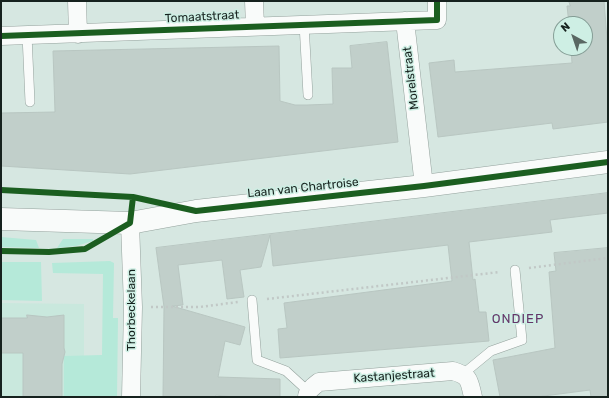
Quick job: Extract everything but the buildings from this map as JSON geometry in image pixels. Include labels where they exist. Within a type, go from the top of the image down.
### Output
[{"type":"street","points":[[77,1],[78,34]]},
{"type":"street","points":[[254,1],[255,26]]},
{"type":"street","points":[[405,21],[437,20],[437,1]]},
{"type":"street","name":"Tomaatstraat","points":[[1,36],[405,21]]},
{"type":"street","name":"Morelstraat","points":[[405,21],[424,186]]},
{"type":"street","name":"Laan van Chartroise","points":[[1,219],[130,224],[196,211],[424,186],[608,162]]},
{"type":"street","name":"Thorbeckelaan","points":[[130,224],[133,307],[131,397]]},
{"type":"street","name":"Kastanjestraat","points":[[308,394],[318,382],[453,371],[464,374]]},
{"type":"street","points":[[464,374],[469,379],[473,397]]},
{"type":"lane","points":[[304,24],[308,95]]},
{"type":"lane","points":[[27,35],[30,102]]},
{"type":"lane","points":[[464,374],[491,351],[522,340],[515,270]]},
{"type":"lane","points":[[252,300],[257,360],[286,371],[308,394]]},
{"type":"path","points":[[133,307],[200,308],[252,300],[486,275],[545,265],[608,258]]},
{"type":"shaded area","points":[[1,237],[36,240],[39,248],[1,247]]},
{"type":"shaded area","points":[[63,239],[93,239],[93,241],[76,246],[57,248]]},
{"type":"shaded area","points":[[110,261],[114,263],[113,318],[118,318],[117,397],[64,397],[64,356],[102,355],[103,274],[53,273],[52,263]]},
{"type":"shaded area","points":[[1,262],[41,262],[42,301],[1,300]]},
{"type":"shaded area","points":[[1,303],[84,304],[84,397],[1,397]]},
{"type":"cycle path","points":[[1,36],[437,20],[437,1]]},
{"type":"cycle path","points":[[1,190],[133,197],[196,211],[424,186],[608,162]]},
{"type":"cycle path","points":[[1,251],[49,252],[85,249],[130,223],[133,197]]},
{"type":"district","name":"ONDIEP","points":[[518,319]]}]
